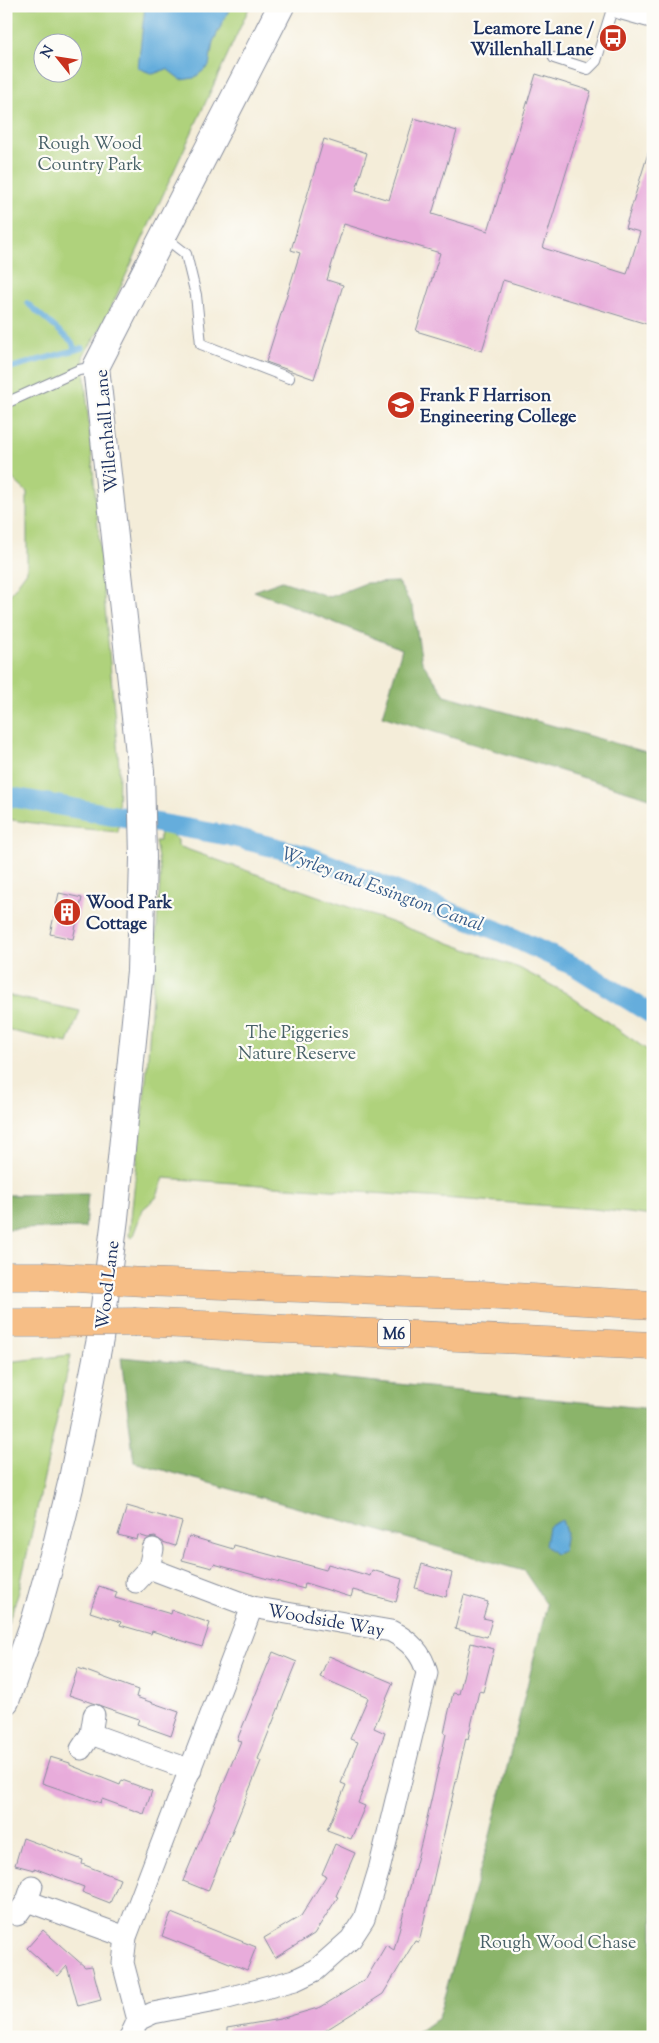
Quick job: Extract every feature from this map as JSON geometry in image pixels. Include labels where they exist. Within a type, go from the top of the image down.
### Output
[{"type":"highway","points":[[6,1276],[42,1276],[653,1305]]},
{"type":"highway","name":"M6","points":[[6,1323],[136,1322],[653,1346]]},
{"type":"street","name":"Willenhall Lane","points":[[143,858],[139,751],[96,367],[281,6]]},
{"type":"street","points":[[621,6],[653,15]]},
{"type":"street","name":"Wood Lane","points":[[6,1701],[35,1619],[57,1541],[100,1339],[115,1218],[140,971],[143,858]]},
{"type":"street","points":[[146,1567],[252,1607]]},
{"type":"street","name":"Woodside Way","points":[[252,1607],[392,1631],[405,1638],[424,1662],[427,1674],[380,1870],[364,1919],[351,1939],[316,1970],[286,1982],[220,2000],[153,2013],[134,2028],[123,1963],[126,1937],[191,1770],[252,1607]]},
{"type":"street","points":[[89,1733],[191,1770]]},
{"type":"street","points":[[25,1901],[126,1937]]},
{"type":"lane","points":[[554,58],[588,69],[596,60],[613,6]]},
{"type":"lane","points":[[162,235],[186,254],[196,295],[201,344],[289,378]]},
{"type":"lane","points":[[6,403],[79,370],[96,367]]},
{"type":"green space","name":"Rough Wood Country Park","points":[[6,6],[250,6],[103,325],[83,356],[119,766],[118,832],[53,826],[6,819],[6,600],[27,571],[27,492],[6,473]]},
{"type":"green space","points":[[282,581],[330,597],[366,583],[398,582],[413,608],[422,662],[445,695],[653,754],[653,799],[382,716],[402,649],[254,591]]},
{"type":"green space","name":"The Piggeries Nature Reserve","points":[[159,827],[178,840],[178,846],[519,968],[566,993],[653,1054],[653,1216],[594,1209],[164,1178],[156,1198],[143,1209],[132,1238],[129,1236],[147,1069],[160,881],[155,841],[160,841]]},
{"type":"green space","points":[[6,995],[80,1011],[68,1043],[6,1030]]},
{"type":"green space","points":[[88,1194],[85,1228],[6,1229],[6,1195]]},
{"type":"green space","points":[[71,1355],[18,1595],[6,1628],[6,1362]]},
{"type":"green space","name":"Rough Wood Chase","points":[[121,1357],[653,1409],[653,2037],[411,2037],[438,2018],[491,1832],[547,1605],[524,1571],[134,1462]]},
{"type":"water","points":[[145,6],[227,6],[229,10],[213,42],[209,66],[194,78],[181,80],[167,69],[153,74],[138,68]]},
{"type":"water","points":[[562,1520],[566,1533],[563,1551],[555,1554],[545,1545],[548,1527]]},
{"type":"building","points":[[536,74],[591,91],[543,248],[627,274],[640,232],[625,228],[649,150],[653,151],[653,316],[650,325],[503,280],[482,351],[416,331],[440,253],[344,224],[327,280],[343,285],[314,379],[266,362],[300,253],[291,250],[324,139],[367,153],[356,190],[389,200],[414,118],[457,131],[432,214],[488,231]]},
{"type":"building","name":"Wood Park Cottage","points":[[59,893],[82,898],[73,939],[50,934]]},
{"type":"building","points":[[127,1506],[182,1522],[175,1546],[155,1537],[148,1538],[138,1535],[137,1540],[118,1535]]},
{"type":"building","points":[[189,1536],[233,1549],[234,1545],[326,1570],[328,1564],[370,1576],[372,1570],[402,1579],[396,1602],[353,1590],[351,1597],[305,1583],[304,1589],[214,1564],[212,1568],[182,1560]]},
{"type":"building","points":[[422,1564],[452,1573],[446,1597],[415,1588]]},
{"type":"building","points":[[99,1586],[117,1592],[115,1598],[171,1614],[172,1610],[210,1623],[202,1647],[152,1631],[151,1634],[120,1625],[121,1622],[90,1612]]},
{"type":"building","points":[[464,1595],[488,1602],[483,1618],[492,1620],[487,1637],[455,1629]]},
{"type":"building","points":[[471,1643],[494,1649],[483,1692],[479,1691],[468,1739],[466,1738],[419,1942],[415,1941],[383,1994],[323,2032],[306,2037],[227,2037],[227,2028],[280,2019],[321,2007],[366,1979],[386,1945],[394,1950],[423,1836],[446,1734],[444,1733],[453,1693],[459,1694]]},
{"type":"building","points":[[273,1652],[297,1662],[258,1759],[261,1761],[208,1891],[183,1881],[241,1741],[237,1740]]},
{"type":"building","points":[[329,1656],[393,1683],[374,1728],[385,1733],[358,1803],[365,1806],[351,1839],[327,1830],[346,1785],[341,1783],[358,1742],[350,1739],[368,1698],[320,1677]]},
{"type":"building","points":[[78,1668],[138,1690],[136,1697],[179,1712],[171,1736],[137,1724],[139,1719],[69,1695]]},
{"type":"building","points":[[50,1757],[70,1763],[70,1765],[120,1785],[122,1780],[152,1791],[144,1814],[102,1799],[101,1803],[42,1783]]},
{"type":"building","points":[[23,1838],[83,1860],[82,1864],[120,1879],[110,1903],[82,1892],[84,1887],[34,1868],[34,1870],[15,1865]]},
{"type":"building","points":[[335,1844],[355,1853],[336,1896],[338,1897],[314,1934],[275,1958],[264,1938],[301,1916],[326,1876],[322,1874]]},
{"type":"building","points":[[171,1913],[256,1947],[247,1970],[162,1936]]},
{"type":"building","points":[[43,1930],[85,1967],[92,1966],[101,2000],[78,2006],[67,1966],[58,1976],[27,1948]]},
{"type":"waterway","points":[[27,303],[72,342],[75,350]]},
{"type":"waterway","points":[[6,369],[82,348]]},
{"type":"waterway","name":"Wyrley and Essington Canal","points":[[6,796],[230,836],[308,856],[501,932],[578,968],[653,1015]]},
{"type":"place","name":"Leamore Lane / Willenhall Lane","points":[[613,38]]},
{"type":"place","name":"Frank F Harrison Engineering College","points":[[401,405]]},
{"type":"place","name":"Wood Park Cottage","points":[[67,912]]}]
